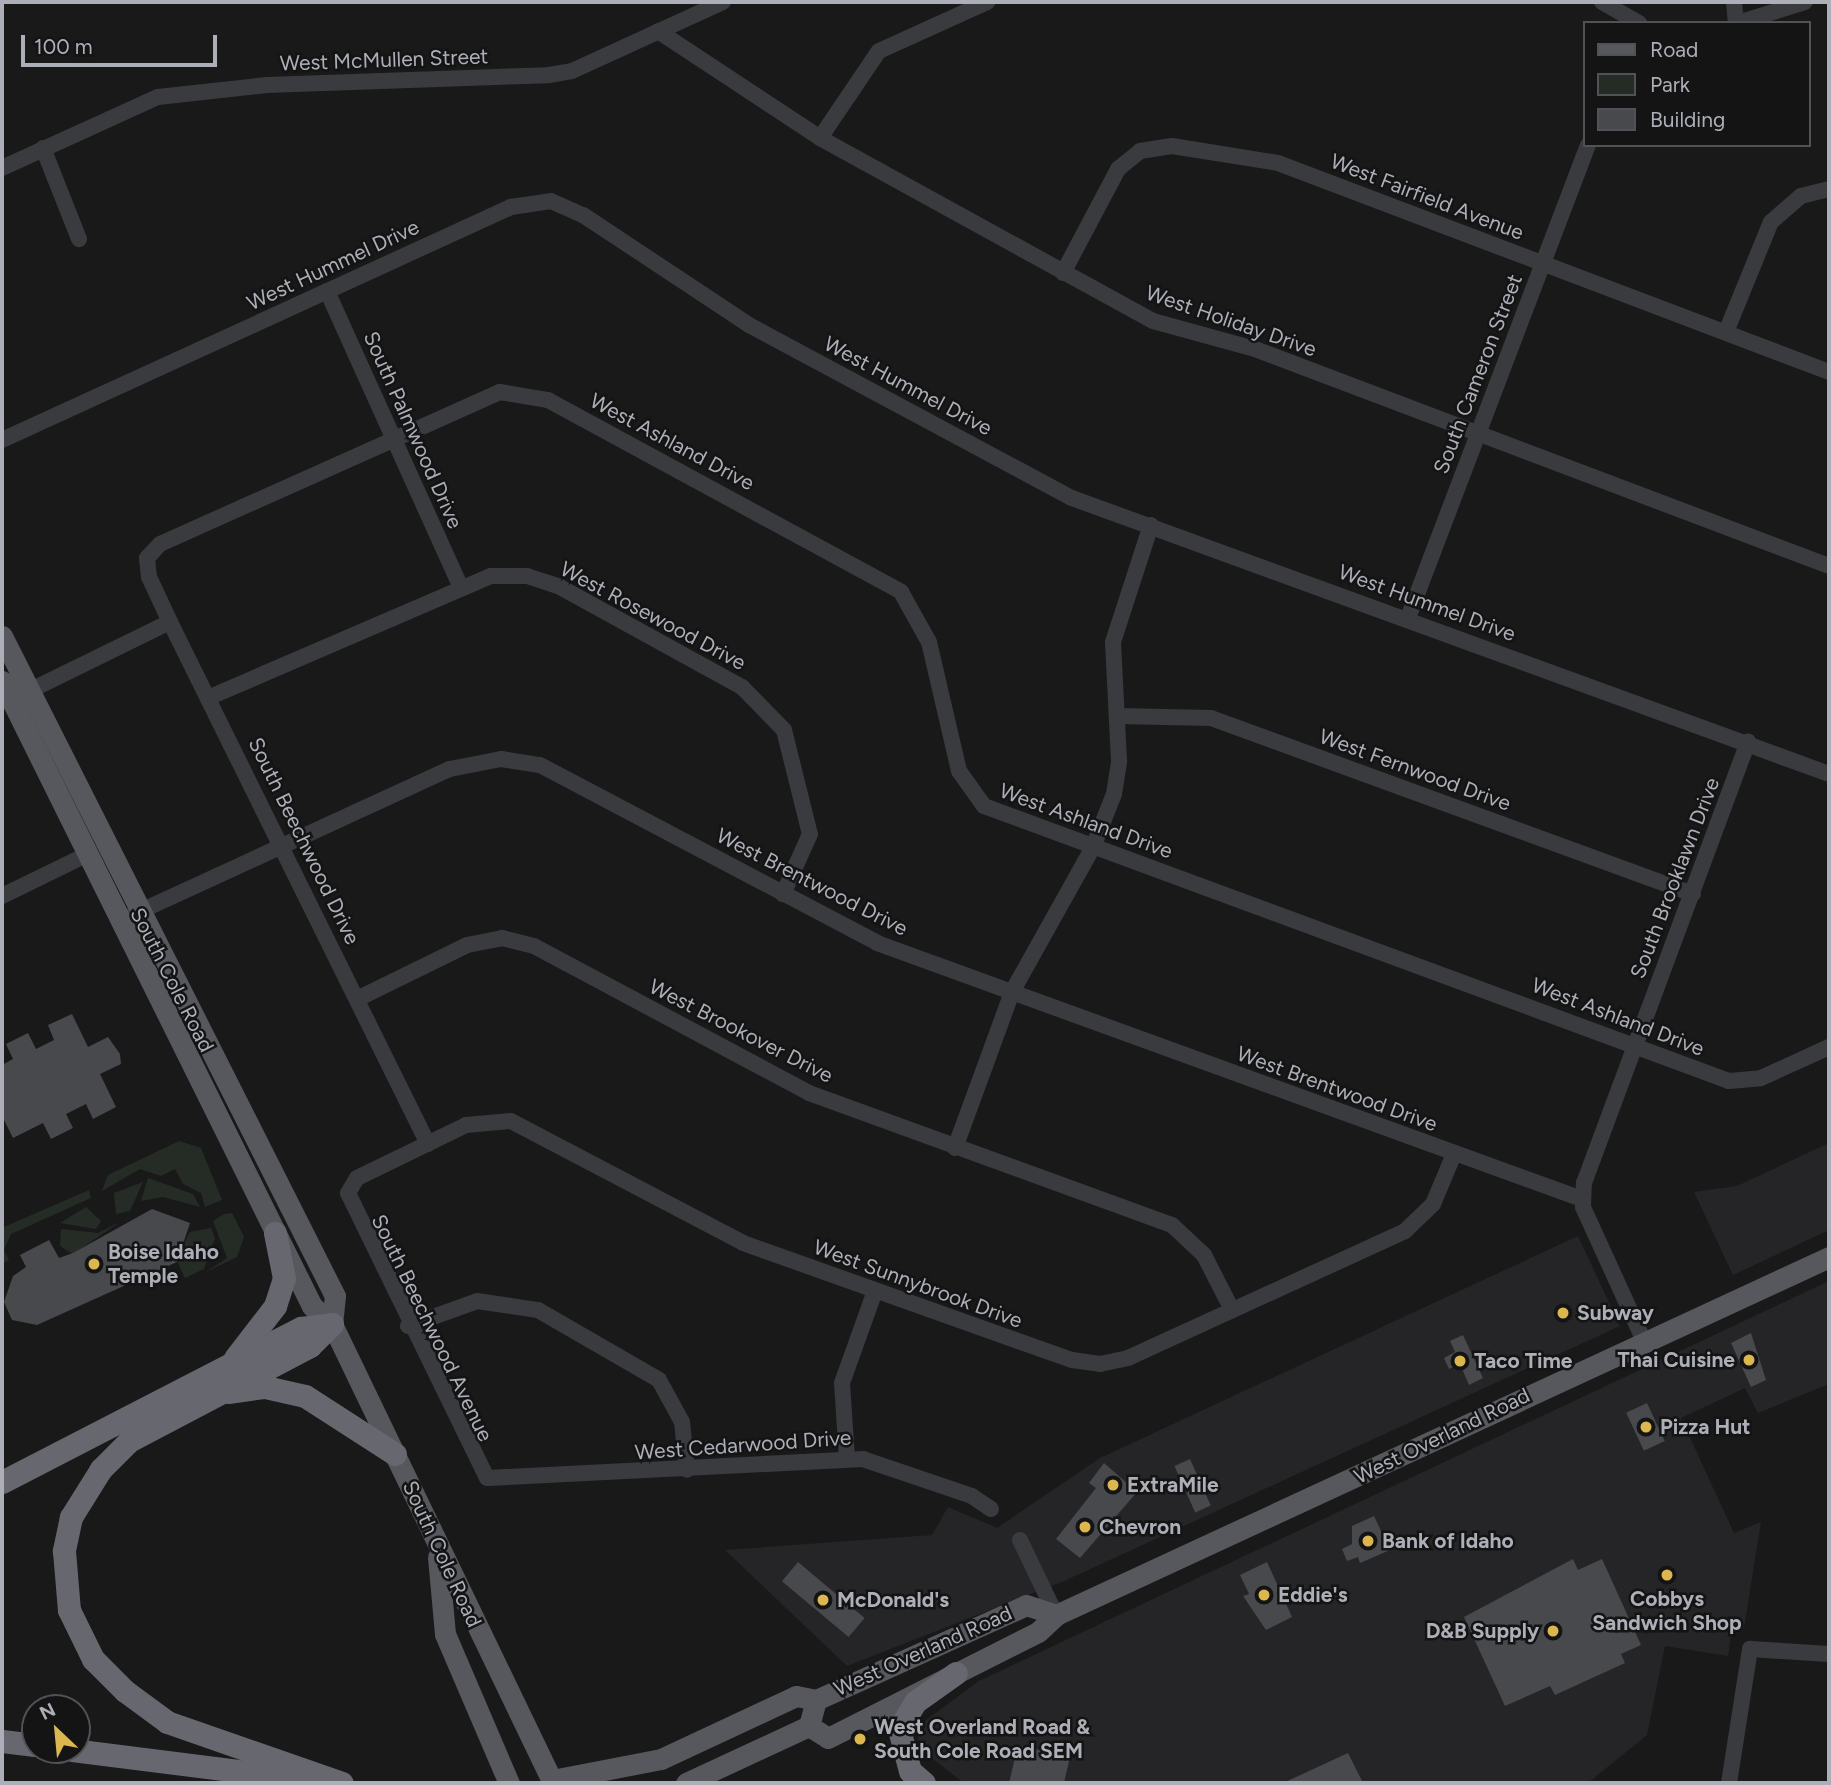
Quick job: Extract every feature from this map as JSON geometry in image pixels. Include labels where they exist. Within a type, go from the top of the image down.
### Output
[{"type":"highway","points":[[229,1366],[275,1306],[284,1278],[275,1233]]},
{"type":"highway","points":[[2,1482],[301,1328],[332,1324]]},
{"type":"highway","points":[[332,1324],[310,1346],[214,1394],[129,1441],[101,1469],[71,1517],[64,1552],[69,1610],[93,1659],[167,1722],[342,1783]]},
{"type":"highway","points":[[214,1394],[265,1387],[305,1396],[395,1454]]},
{"type":"highway","points":[[2,1475],[36,1465]]},
{"type":"highway","points":[[924,1783],[910,1772],[899,1729],[915,1702],[956,1673]]},
{"type":"highway","points":[[2,1741],[21,1743]]},
{"type":"highway","points":[[91,1752],[331,1783]]},
{"type":"main road","name":"South Cole Road","points":[[2,636],[64,763],[129,917],[275,1233],[312,1306],[332,1324],[552,1782]]},
{"type":"main road","name":"South Cole Road","points":[[2,681],[88,854],[129,917],[335,1296],[332,1324]]},
{"type":"main road","points":[[28,734],[64,763]]},
{"type":"main road","name":"West Overland Road","points":[[1056,1615],[1026,1605],[816,1700],[809,1726],[828,1738],[1038,1632],[1056,1615],[1829,1256]]},
{"type":"main road","points":[[437,1545],[445,1634],[509,1783]]},
{"type":"main road","points":[[552,1782],[661,1759],[796,1696],[816,1700]]},
{"type":"main road","points":[[686,1783],[809,1726]]},
{"type":"street","name":"West McMullen Street","points":[[2,168],[158,97],[267,85],[549,75],[723,2]]},
{"type":"street","points":[[820,138],[879,51],[987,2]]},
{"type":"street","points":[[1602,2],[1634,21]]},
{"type":"street","points":[[1734,2],[1737,21]]},
{"type":"street","points":[[1743,21],[1805,2]]},
{"type":"street","name":"West Holiday Drive","points":[[659,31],[820,138],[1153,321],[1255,349],[1829,566]]},
{"type":"street","name":"West Fairfield Avenue","points":[[1063,273],[1118,169],[1140,151],[1172,146],[1278,163],[1829,372]]},
{"type":"street","name":"South Cameron Street","points":[[1408,618],[1587,147]]},
{"type":"street","points":[[43,148],[79,239]]},
{"type":"street","points":[[1726,332],[1771,222],[1801,195],[1829,190]]},
{"type":"street","name":"West Hummel Drive","points":[[2,440],[511,206],[551,201],[583,215],[748,325],[1072,498],[1408,618],[1829,774]]},
{"type":"street","name":"South Palmwood Drive","points":[[327,291],[460,586]]},
{"type":"street","name":"West Ashland Drive","points":[[147,558],[160,544],[482,396],[534,394],[880,575],[917,612],[959,771],[972,796],[1093,847],[1634,1045],[1745,1082],[1829,1047]]},
{"type":"street","points":[[955,1148],[1012,992],[1093,847],[1118,778],[1115,630],[1151,525]]},
{"type":"street","name":"South Beechwood Drive","points":[[147,558],[149,577],[170,622],[211,698],[428,1144]]},
{"type":"street","name":"West Rosewood Drive","points":[[211,698],[460,586],[491,576],[527,576],[560,587],[758,699],[789,740],[810,819],[807,848],[783,894]]},
{"type":"street","points":[[29,691],[170,622]]},
{"type":"street","name":"West Fernwood Drive","points":[[1117,716],[1211,718],[1693,894]]},
{"type":"street","name":"South Brooklawn Drive","points":[[1582,1199],[1634,1045],[1748,742]]},
{"type":"street","name":"West Brentwood Drive","points":[[129,917],[450,769],[501,759],[559,773],[877,943],[1582,1199]]},
{"type":"street","points":[[2,896],[88,854]]},
{"type":"street","name":"West Brookover Drive","points":[[359,998],[467,945],[518,941],[809,1093],[1172,1225],[1205,1255],[1232,1310]]},
{"type":"street","name":"West Sunnybrook Drive","points":[[348,1193],[357,1178],[428,1144],[490,1120],[532,1127],[744,1243],[1072,1360],[1100,1364],[1128,1358],[1405,1231],[1433,1204],[1454,1154]]},
{"type":"street","name":"South Beechwood Avenue","points":[[348,1193],[408,1326],[487,1478]]},
{"type":"street","points":[[1582,1199],[1644,1341]]},
{"type":"street","points":[[847,1458],[842,1383],[874,1291]]},
{"type":"street","points":[[408,1326],[477,1301],[538,1310],[659,1380],[682,1422],[687,1470]]},
{"type":"street","name":"West Cedarwood Drive","points":[[487,1478],[687,1470],[847,1458],[873,1460],[972,1496],[991,1510]]},
{"type":"street","points":[[1020,1540],[1056,1615]]},
{"type":"street","points":[[1729,1783],[1750,1649],[1829,1654]]},
{"type":"shaded area","points":[[1829,1143],[1829,1230],[1733,1275],[1694,1192],[1737,1186]]},
{"type":"shaded area","points":[[1578,1236],[1620,1326],[1064,1581],[847,1666],[725,1550],[932,1535],[948,1507],[997,1528],[1100,1458]]},
{"type":"shaded area","points":[[1829,1281],[1829,1384],[1758,1413],[1745,1388],[1681,1418],[1734,1533],[1761,1522],[1744,1628],[1732,1628],[1728,1656],[1665,1646],[1647,1735],[1588,1783],[964,1783],[916,1746],[922,1723],[979,1681]]},
{"type":"green space","points":[[179,1141],[201,1148],[222,1200],[205,1207],[201,1193],[183,1184],[175,1169],[161,1176],[140,1169],[102,1191],[108,1175]]},
{"type":"green space","points":[[148,1178],[193,1194],[200,1207],[163,1197],[141,1201]]},
{"type":"green space","points":[[143,1182],[130,1211],[116,1214],[114,1193]]},
{"type":"green space","points":[[89,1190],[91,1198],[11,1234],[4,1250],[9,1260],[3,1263],[4,1227]]},
{"type":"green space","points":[[86,1207],[101,1221],[96,1229],[60,1223]]},
{"type":"green space","points":[[232,1213],[244,1237],[237,1257],[206,1272],[227,1258],[213,1221],[224,1214]]},
{"type":"green space","points":[[120,1222],[73,1254],[60,1246],[61,1229],[98,1233]]},
{"type":"green space","points":[[211,1228],[215,1238],[204,1269],[185,1278],[177,1261],[182,1247],[190,1232]]},
{"type":"building","points":[[72,1014],[88,1047],[108,1037],[120,1054],[121,1064],[100,1074],[116,1107],[93,1119],[86,1104],[66,1114],[73,1128],[51,1139],[43,1123],[13,1138],[2,1116],[2,1065],[13,1059],[6,1044],[28,1033],[36,1049],[54,1040],[48,1025]]},
{"type":"building","name":"Boise Idaho Temple","points":[[152,1209],[190,1223],[177,1262],[37,1325],[12,1320],[4,1302],[13,1276],[26,1267],[20,1255],[49,1240],[59,1258],[73,1253]]},
{"type":"building","name":"Thai Cuisine","points":[[1751,1333],[1766,1380],[1751,1387],[1731,1343]]},
{"type":"building","name":"Taco Time","points":[[1463,1335],[1483,1378],[1469,1385],[1460,1364],[1449,1369],[1444,1358],[1455,1352],[1450,1341]]},
{"type":"building","name":"Pizza Hut","points":[[1647,1403],[1665,1441],[1644,1451],[1626,1413]]},
{"type":"building","points":[[1190,1459],[1211,1506],[1195,1513],[1174,1466]]},
{"type":"building","name":"Chevron","points":[[1104,1463],[1137,1492],[1080,1558],[1056,1539],[1096,1488],[1089,1483]]},
{"type":"building","name":"Bank of Idaho","points":[[1374,1516],[1390,1550],[1360,1563],[1358,1557],[1347,1561],[1342,1549],[1352,1544],[1352,1526]]},
{"type":"building","name":"D&B Supply","points":[[1573,1559],[1578,1570],[1602,1559],[1641,1645],[1621,1654],[1625,1663],[1555,1695],[1550,1686],[1505,1706],[1464,1617]]},
{"type":"building","name":"McDonald's","points":[[798,1562],[865,1618],[849,1637],[782,1581]]},
{"type":"building","name":"Eddie's","points":[[1267,1562],[1292,1617],[1266,1630],[1243,1596],[1249,1594],[1240,1575]]},
{"type":"building","points":[[1018,1745],[1070,1757],[1064,1783],[1009,1783]]},
{"type":"building","points":[[1348,1753],[1363,1783],[1283,1783]]},
{"type":"place","name":"Boise Idaho Temple","points":[[94,1264]]},
{"type":"place","name":"Subway","points":[[1563,1313]]},
{"type":"place","name":"Thai Cuisine","points":[[1749,1360]]},
{"type":"place","name":"Taco Time","points":[[1460,1361]]},
{"type":"place","name":"Pizza Hut","points":[[1646,1427]]},
{"type":"place","name":"ExtraMile","points":[[1113,1485]]},
{"type":"place","name":"Chevron","points":[[1085,1527]]},
{"type":"place","name":"Bank of Idaho","points":[[1368,1541]]},
{"type":"place","name":"Cobbys Sandwich Shop","points":[[1667,1575]]},
{"type":"place","name":"Eddie's","points":[[1264,1595]]},
{"type":"place","name":"McDonald's","points":[[823,1600]]},
{"type":"place","name":"D&B Supply","points":[[1553,1631]]},
{"type":"place","name":"West Overland Road & South Cole Road SEM","points":[[860,1739]]}]
